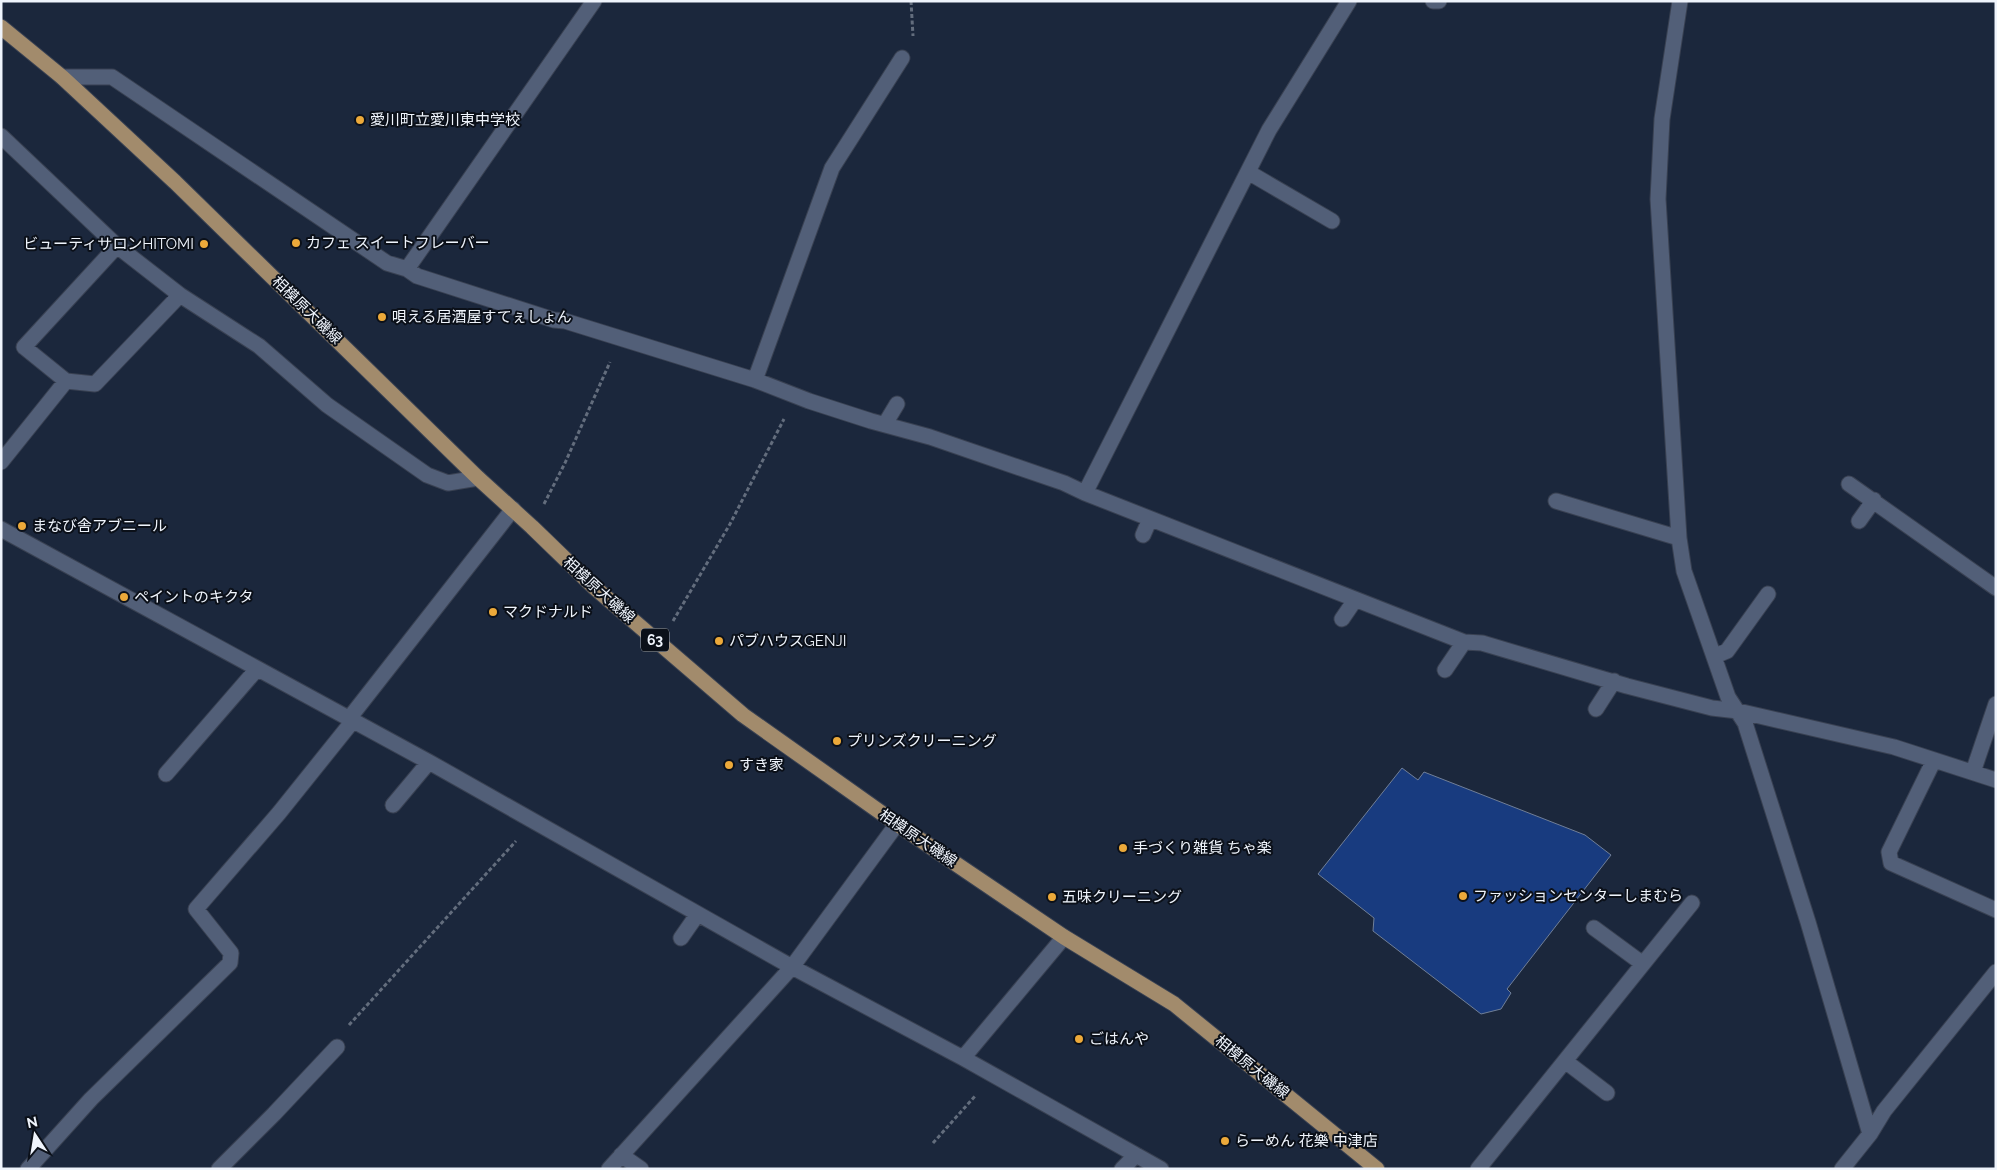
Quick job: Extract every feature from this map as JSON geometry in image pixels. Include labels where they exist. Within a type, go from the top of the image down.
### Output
[{"type":"main road","name":"相模原大磯線","points":[[1,27],[62,77],[175,182],[478,478],[594,587],[743,715],[897,824],[1064,937],[1174,1004],[1378,1169]]},
{"type":"street","points":[[407,269],[594,1]]},
{"type":"street","points":[[1085,494],[1270,130],[1349,1]]},
{"type":"street","points":[[1433,1],[1438,1]]},
{"type":"street","points":[[1680,1],[1662,119],[1658,199],[1679,538],[1684,570],[1728,697],[1745,723],[1808,922],[1870,1134]]},
{"type":"street","points":[[755,380],[832,168],[902,58]]},
{"type":"street","points":[[62,77],[112,77],[387,263],[407,269],[417,276],[554,320],[565,321],[755,380],[809,401],[939,440],[1064,483],[1085,494],[1464,642],[1482,643],[1712,708],[1738,710],[1894,747],[1996,780]]},
{"type":"street","points":[[1,136],[117,246],[180,295],[259,346],[327,405],[427,475],[448,483],[478,478]]},
{"type":"street","points":[[1248,172],[1332,221]]},
{"type":"street","points":[[117,246],[24,347],[66,381],[95,384],[180,295]]},
{"type":"street","points":[[1,462],[66,381]]},
{"type":"street","points":[[885,424],[897,404]]},
{"type":"street","points":[[1849,484],[1996,588]]},
{"type":"street","points":[[1859,522],[1874,500]]},
{"type":"street","points":[[1556,501],[1679,538]]},
{"type":"street","points":[[28,1169],[92,1099],[230,963],[231,952],[196,909],[279,813],[352,722],[351,716],[513,509]]},
{"type":"street","points":[[1143,535],[1150,519]]},
{"type":"street","points":[[3,534],[429,762],[792,967],[963,1058],[1161,1169]]},
{"type":"street","points":[[1715,656],[1726,651],[1768,594]]},
{"type":"street","points":[[1342,620],[1355,600]]},
{"type":"street","points":[[1445,670],[1464,642]]},
{"type":"street","points":[[166,774],[257,669]]},
{"type":"street","points":[[1596,709],[1614,681]]},
{"type":"street","points":[[1973,772],[1996,704]]},
{"type":"street","points":[[1934,760],[1889,852],[1891,863],[1996,910]]},
{"type":"street","points":[[393,805],[429,762]]},
{"type":"street","points":[[609,1169],[792,967],[897,824]]},
{"type":"street","points":[[1478,1169],[1692,903]]},
{"type":"street","points":[[681,938],[697,914]]},
{"type":"street","points":[[1594,928],[1643,964]]},
{"type":"street","points":[[963,1058],[1064,937]]},
{"type":"street","points":[[1842,1169],[1870,1134],[1884,1111],[1996,972]]},
{"type":"street","points":[[219,1169],[337,1047]]},
{"type":"street","points":[[1565,1060],[1607,1093]]},
{"type":"street","points":[[621,1155],[642,1169]]},
{"type":"street","points":[[1122,1169],[1136,1155]]},
{"type":"path","points":[[902,58],[913,40],[911,1]]},
{"type":"path","points":[[532,527],[565,463],[621,338]]},
{"type":"path","points":[[660,643],[730,524],[796,395]]},
{"type":"path","points":[[337,1047],[340,1035],[534,822]]},
{"type":"path","points":[[933,1143],[994,1076]]},
{"type":"building","name":"ファッションセンターしまむら","points":[[1402,768],[1418,780],[1424,772],[1585,835],[1611,855],[1507,989],[1511,993],[1501,1009],[1481,1014],[1373,931],[1374,918],[1318,874]]},
{"type":"place","name":"愛川町立愛川東中学校","points":[[360,120]]},
{"type":"place","name":"カフェ スイートフレーバー","points":[[296,243]]},
{"type":"place","name":"ビューティサロンHITOMI","points":[[204,244]]},
{"type":"place","name":"唄える居酒屋すてぇしょん","points":[[382,317]]},
{"type":"place","name":"まなび舎アブニール","points":[[22,526]]},
{"type":"place","name":"ペイントのキクタ","points":[[124,597]]},
{"type":"place","name":"マクドナルド","points":[[493,612]]},
{"type":"place","name":"パブハウスGENJI","points":[[719,641]]},
{"type":"place","name":"プリンズクリーニング","points":[[837,741]]},
{"type":"place","name":"すき家","points":[[729,765]]},
{"type":"place","name":"手づくり雑貨 ちゃ楽","points":[[1123,848]]},
{"type":"place","name":"ファッションセンターしまむら","points":[[1463,896]]},
{"type":"place","name":"五味クリーニング","points":[[1052,897]]},
{"type":"place","name":"ごはんや","points":[[1079,1039]]},
{"type":"place","name":"らーめん 花樂 中津店","points":[[1225,1141]]}]
